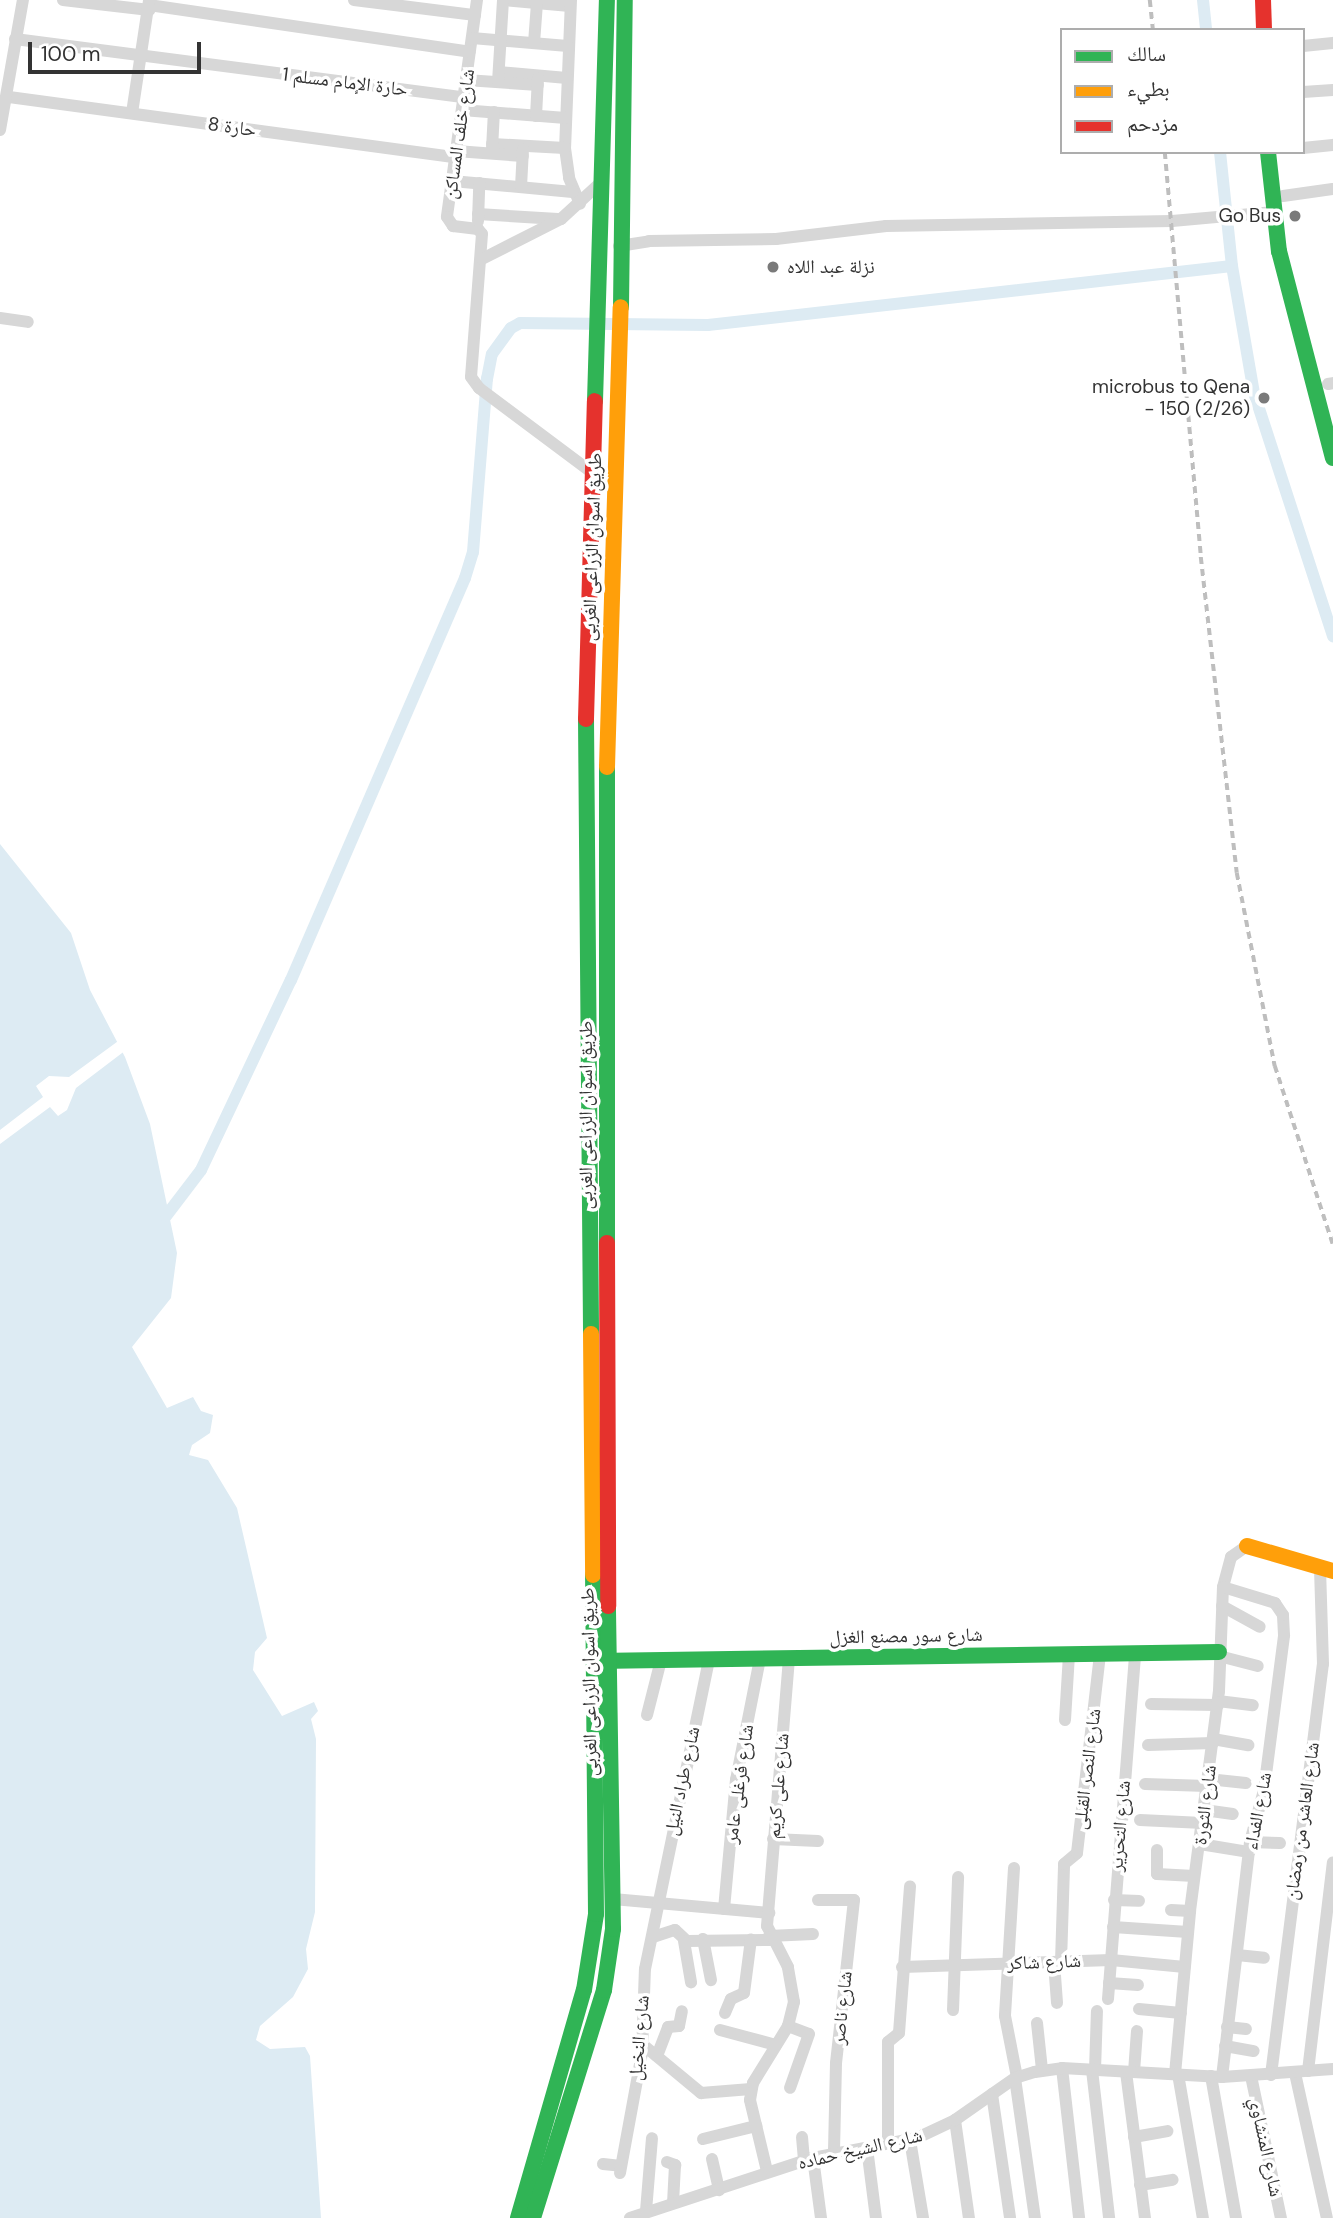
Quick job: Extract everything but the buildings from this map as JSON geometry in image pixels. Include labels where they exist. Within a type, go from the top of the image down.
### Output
[{"type":"main road","name":"طريق اسوان الزراعى الغربى","points":[[531,2213],[610,1960],[613,1899],[588,1389],[586,694],[595,474],[599,184],[607,0]]},
{"type":"main road","name":"طريق اسوان الزراعى الغربى","points":[[531,2213],[591,1958],[607,1389],[607,694],[620,370],[619,246],[625,0]]},
{"type":"main road","points":[[1263,0],[1264,28]]},
{"type":"main road","points":[[1276,0],[1277,28]]},
{"type":"main road","points":[[1268,154],[1272,212],[1333,458]]},
{"type":"main road","points":[[1280,154],[1283,196],[1295,269],[1331,389]]},
{"type":"main road","points":[[586,694],[607,694]]},
{"type":"main road","points":[[588,1389],[607,1389]]},
{"type":"main road","points":[[1247,1546],[1326,1569]]},
{"type":"main road","name":"شارع سور مصنع الغزل","points":[[601,1661],[1219,1654]]},
{"type":"main road","points":[[591,1958],[610,1960]]},
{"type":"street","points":[[0,130],[6,101],[6,58],[15,40],[23,0]]},
{"type":"street","points":[[63,0],[149,5],[471,45],[501,41],[569,46]]},
{"type":"street","points":[[354,0],[475,15]]},
{"type":"street","name":"شارع خلف المساكن","points":[[477,0],[448,220],[457,228],[478,229]]},
{"type":"street","points":[[498,77],[504,0],[570,3],[565,148],[577,198]]},
{"type":"street","points":[[534,43],[537,3]]},
{"type":"street","points":[[131,113],[143,56],[149,5]]},
{"type":"street","name":"حارة الإمام مسلم 1","points":[[15,40],[463,103],[494,112],[566,118]]},
{"type":"street","points":[[1305,46],[1333,43]]},
{"type":"street","points":[[466,80],[498,77],[538,80],[567,78]]},
{"type":"street","points":[[536,116],[538,80]]},
{"type":"street","points":[[1305,92],[1333,90]]},
{"type":"street","name":"حارة 8","points":[[6,101],[131,113],[456,154],[492,148],[523,151],[565,148]]},
{"type":"street","points":[[492,148],[494,112]]},
{"type":"street","points":[[1305,148],[1333,145]]},
{"type":"street","points":[[521,187],[523,151]]},
{"type":"street","points":[[452,181],[521,187],[577,198]]},
{"type":"street","points":[[479,183],[478,229],[482,234],[482,259],[470,370],[482,391],[595,474]]},
{"type":"street","points":[[482,259],[561,219],[577,198],[599,184]]},
{"type":"street","points":[[1283,196],[1333,189]]},
{"type":"street","points":[[619,246],[649,241],[776,239],[886,226],[1196,219],[1272,212]]},
{"type":"street","points":[[478,214],[561,219]]},
{"type":"street","points":[[0,318],[28,322]]},
{"type":"street","name":"شارع الثورة","points":[[1203,2218],[1177,2074],[1190,1911],[1218,1703],[1223,1587],[1231,1557],[1247,1546]]},
{"type":"street","name":"شارع العاشر من رمضان","points":[[1271,2075],[1323,1664],[1326,1569]]},
{"type":"street","name":"شارع الفداء","points":[[1223,1587],[1271,1601],[1283,1615],[1279,1689],[1264,1790],[1250,1847],[1225,2046],[1217,2076],[1236,2218]]},
{"type":"street","points":[[1222,1606],[1260,1627]]},
{"type":"street","name":"شارع التحرير","points":[[1108,1999],[1135,1653]]},
{"type":"street","points":[[1065,1720],[1069,1654]]},
{"type":"street","name":"شارع النصر القبلى","points":[[1057,2003],[1064,1864],[1077,1853],[1100,1654]]},
{"type":"street","points":[[1219,1654],[1258,1666]]},
{"type":"street","name":"شارع على كريم","points":[[771,1938],[769,1913],[773,1839],[789,1658]]},
{"type":"street","name":"شارع فرغلى عامر","points":[[724,1909],[736,1780],[760,1659]]},
{"type":"street","points":[[647,1716],[661,1660]]},
{"type":"street","name":"شارع طراد النيل","points":[[661,1904],[670,1835],[709,1660]]},
{"type":"street","points":[[1151,1704],[1253,1705]]},
{"type":"street","points":[[1148,1745],[1213,1741],[1248,1745]]},
{"type":"street","points":[[1145,1784],[1246,1783]]},
{"type":"street","points":[[1140,1820],[1233,1814]]},
{"type":"street","points":[[773,1839],[818,1841]]},
{"type":"street","points":[[1200,1843],[1250,1847],[1280,1843]]},
{"type":"street","points":[[1157,1850],[1157,1874],[1195,1876]]},
{"type":"street","points":[[1326,2218],[1302,2072],[1333,1862]]},
{"type":"street","points":[[1014,1868],[1006,2028],[1016,2078],[1035,2218]]},
{"type":"street","points":[[953,2010],[958,1877]]},
{"type":"street","points":[[888,2144],[888,2042],[899,2033],[910,1886]]},
{"type":"street","points":[[613,1899],[769,1913]]},
{"type":"street","name":"شارع ناصر","points":[[818,1900],[854,1900],[836,2063],[834,2154]]},
{"type":"street","points":[[1114,1900],[1139,1901]]},
{"type":"street","name":"شارع النخيل","points":[[603,2164],[621,2169],[642,2044],[643,1983],[661,1904]]},
{"type":"street","points":[[1171,1910],[1190,1911]]},
{"type":"street","points":[[1113,1927],[1188,1932]]},
{"type":"street","points":[[653,1937],[675,1930],[684,1941],[691,1982]]},
{"type":"street","points":[[684,1941],[813,1934]]},
{"type":"street","points":[[725,2013],[731,1999],[744,1993],[751,1938]]},
{"type":"street","points":[[768,2171],[756,2126],[751,2089],[788,2026],[792,1986],[784,1957],[771,1938]]},
{"type":"street","points":[[703,1939],[711,1980]]},
{"type":"street","points":[[1237,1955],[1264,1958]]},
{"type":"street","name":"شارع شاكر","points":[[902,1967],[1111,1960],[1185,1967]]},
{"type":"street","points":[[1109,1983],[1138,1985]]},
{"type":"street","points":[[1139,2009],[1181,2013]]},
{"type":"street","points":[[657,2056],[668,2027],[679,2025],[682,2011]]},
{"type":"street","points":[[1097,2011],[1094,2070],[1109,2218]]},
{"type":"street","points":[[1037,2023],[1042,2070]]},
{"type":"street","points":[[788,2026],[809,2034],[790,2088]]},
{"type":"street","points":[[1227,2027],[1246,2029]]},
{"type":"street","points":[[720,2030],[776,2045]]},
{"type":"street","points":[[1136,2031],[1130,2072],[1134,2137],[1145,2218]]},
{"type":"street","points":[[642,2044],[706,2095],[751,2089]]},
{"type":"street","points":[[1225,2046],[1255,2051]]},
{"type":"street","points":[[1062,2068],[1079,2218]]},
{"type":"street","name":"شارع الشيخ حماده","points":[[630,2218],[809,2159],[911,2140],[955,2120],[1016,2078],[1042,2070],[1062,2068],[1251,2076],[1333,2069]]},
{"type":"street","name":"شارع المنشاوي","points":[[1251,2076],[1281,2218]]},
{"type":"street","points":[[992,2094],[1010,2218]]},
{"type":"street","points":[[955,2120],[970,2218]]},
{"type":"street","points":[[703,2139],[756,2126]]},
{"type":"street","points":[[1134,2137],[1167,2131]]},
{"type":"street","points":[[802,2137],[821,2218]]},
{"type":"street","points":[[646,2211],[652,2138]]},
{"type":"street","points":[[911,2140],[923,2218]]},
{"type":"street","points":[[867,2148],[876,2218]]},
{"type":"street","points":[[712,2159],[719,2190]]},
{"type":"street","points":[[667,2162],[675,2165],[673,2202]]},
{"type":"street","points":[[1140,2185],[1174,2180]]},
{"type":"shaded area","points":[[0,844],[71,933],[90,990],[125,1057],[150,1124],[177,1253],[171,1298],[132,1347],[167,1408],[193,1397],[201,1411],[213,1415],[210,1433],[192,1445],[189,1455],[208,1460],[237,1508],[267,1638],[255,1652],[253,1670],[282,1716],[314,1702],[318,1711],[311,1719],[316,1739],[315,1912],[306,1949],[308,1969],[293,1997],[260,2026],[256,2040],[270,2049],[305,2047],[310,2056],[321,2218],[0,2218]]},
{"type":"pier","points":[[121,1039],[126,1050],[76,1088],[67,1110],[58,1116],[50,1107],[0,1144],[0,1130],[43,1097],[36,1086],[49,1076],[69,1077]]},
{"type":"waterway","points":[[1203,0],[1206,28]]},
{"type":"waterway","points":[[1220,154],[1232,266],[1254,393],[1333,636]]},
{"type":"waterway","points":[[166,1216],[201,1170],[291,980],[465,578],[473,552],[487,379],[492,354],[511,328],[520,323],[708,325],[1232,266]]},
{"type":"railway","points":[[1150,0],[1153,28]]},
{"type":"railway","points":[[1165,154],[1201,557],[1237,873],[1275,1066],[1333,1244]]},
{"type":"traffic: fast","points":[[595,401],[607,0]]},
{"type":"traffic: fast","points":[[621,307],[625,0]]},
{"type":"traffic: fast","points":[[1268,154],[1279,251],[1333,458]]},
{"type":"traffic: fast","points":[[586,719],[591,1334]]},
{"type":"traffic: fast","points":[[607,767],[607,1243]]},
{"type":"traffic: fast","points":[[518,2218],[584,1990],[596,1914],[593,1575]]},
{"type":"traffic: fast","points":[[533,2218],[604,1990],[613,1929],[608,1606]]},
{"type":"traffic: fast","points":[[596,1661],[1219,1652]]},
{"type":"traffic: slow","points":[[607,767],[621,307]]},
{"type":"traffic: slow","points":[[591,1334],[593,1575]]},
{"type":"traffic: slow","points":[[1247,1546],[1333,1571]]},
{"type":"traffic: jam","points":[[1263,0],[1264,28]]},
{"type":"traffic: jam","points":[[586,719],[595,401]]},
{"type":"traffic: jam","points":[[607,1243],[608,1606]]},
{"type":"place","name":"Go Bus","points":[[1295,216]]},
{"type":"place","name":"نزلة عبد اللاه","points":[[773,267]]},
{"type":"place","name":"microbus to Qena - 150 (2/26)","points":[[1264,398]]}]
